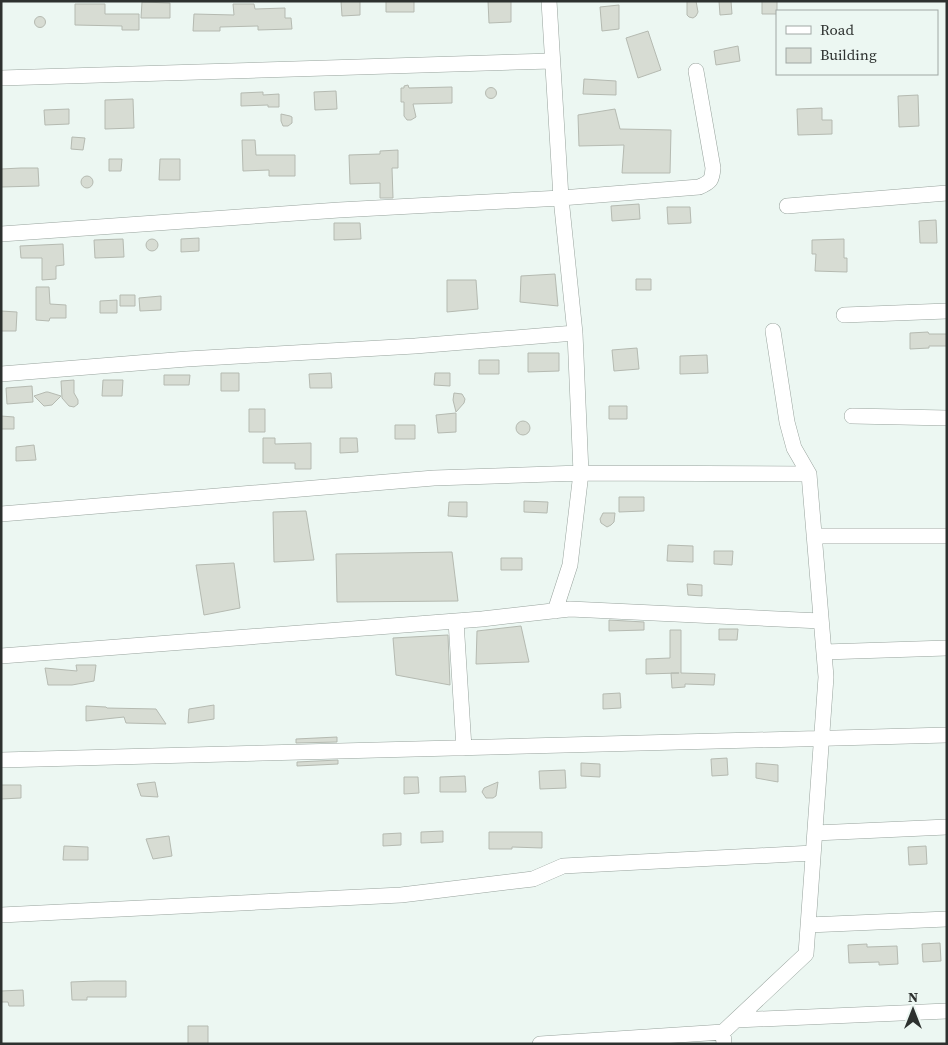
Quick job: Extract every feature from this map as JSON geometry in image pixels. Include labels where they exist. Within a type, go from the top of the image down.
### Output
[{"type":"street","points":[[549,1],[561,198],[575,333],[581,473],[570,565],[555,611]]},
{"type":"street","points":[[1,78],[552,61]]},
{"type":"street","points":[[1,234],[329,211],[561,198],[699,187],[712,179],[713,168],[696,72]]},
{"type":"street","points":[[786,206],[947,193]]},
{"type":"street","points":[[844,314],[947,311]]},
{"type":"street","points":[[540,1044],[723,1038],[736,1020],[806,954],[826,677],[809,474],[794,448],[787,422],[773,331]]},
{"type":"street","points":[[1,374],[187,359],[415,346],[575,333]]},
{"type":"street","points":[[852,416],[947,418]]},
{"type":"street","points":[[1,514],[434,478],[581,473],[809,474]]},
{"type":"street","points":[[814,536],[947,536]]},
{"type":"street","points":[[1,656],[456,621],[555,611],[580,610],[821,621]]},
{"type":"street","points":[[456,621],[464,748]]},
{"type":"street","points":[[824,652],[947,648]]},
{"type":"street","points":[[1,760],[947,735]]},
{"type":"street","points":[[815,833],[947,827]]},
{"type":"street","points":[[1,915],[401,895],[533,879],[563,866],[814,853]]},
{"type":"street","points":[[808,925],[947,919]]},
{"type":"street","points":[[736,1020],[947,1011]]},
{"type":"building","points":[[341,1],[360,1],[360,15],[342,16]]},
{"type":"building","points":[[386,1],[414,1],[414,12],[386,12]]},
{"type":"building","points":[[488,1],[511,1],[511,22],[489,23]]},
{"type":"building","points":[[687,1],[696,1],[698,12],[693,18],[687,15]]},
{"type":"building","points":[[719,1],[731,1],[732,14],[720,15]]},
{"type":"building","points":[[762,1],[777,1],[776,14],[762,14]]},
{"type":"building","points":[[142,2],[170,3],[170,18],[141,18]]},
{"type":"building","points":[[75,4],[105,4],[105,14],[139,14],[139,30],[122,30],[122,26],[75,25]]},
{"type":"building","points":[[233,4],[254,4],[255,9],[285,8],[285,18],[291,18],[292,29],[258,30],[258,26],[220,27],[220,31],[193,31],[194,14],[234,15]]},
{"type":"building","points":[[619,5],[619,29],[602,31],[600,7]]},
{"type":"building","points":[[40,16],[46,22],[40,28],[34,22]]},
{"type":"building","points":[[648,31],[661,70],[638,78],[626,38]]},
{"type":"building","points":[[738,46],[740,61],[716,65],[714,51]]},
{"type":"building","points":[[584,79],[616,81],[616,95],[583,94]]},
{"type":"building","points":[[408,85],[409,88],[452,87],[452,103],[413,104],[416,117],[407,120],[404,116],[404,102],[401,102],[401,88]]},
{"type":"building","points":[[491,87],[497,93],[491,99],[485,93]]},
{"type":"building","points":[[336,91],[337,109],[315,110],[314,92]]},
{"type":"building","points":[[263,92],[263,95],[279,94],[279,107],[268,107],[268,105],[241,106],[241,93]]},
{"type":"building","points":[[918,95],[919,126],[899,127],[898,96]]},
{"type":"building","points":[[133,99],[134,128],[105,129],[105,100]]},
{"type":"building","points":[[822,108],[822,120],[832,120],[832,134],[798,135],[797,109]]},
{"type":"building","points":[[69,109],[69,124],[45,125],[44,110]]},
{"type":"building","points":[[615,109],[620,129],[671,130],[670,173],[622,173],[624,145],[579,146],[578,115]]},
{"type":"building","points":[[281,114],[292,117],[292,123],[288,126],[283,126]]},
{"type":"building","points":[[72,137],[85,138],[83,150],[71,149]]},
{"type":"building","points":[[242,140],[255,140],[256,155],[295,155],[295,176],[269,176],[269,170],[243,171]]},
{"type":"building","points":[[398,150],[398,168],[392,168],[393,198],[380,198],[380,183],[350,184],[349,155],[380,154],[380,151]]},
{"type":"building","points":[[109,159],[122,159],[121,171],[109,171]]},
{"type":"building","points":[[160,159],[180,159],[180,180],[159,180]]},
{"type":"building","points":[[38,168],[39,186],[1,187],[1,169]]},
{"type":"building","points":[[85,176],[89,176],[93,182],[89,188],[85,188],[81,184],[81,180]]},
{"type":"building","points":[[639,204],[640,219],[612,221],[611,206]]},
{"type":"building","points":[[667,207],[690,207],[691,223],[668,224]]},
{"type":"building","points":[[936,220],[937,243],[920,243],[919,221]]},
{"type":"building","points":[[334,223],[360,223],[361,239],[334,240]]},
{"type":"building","points":[[199,238],[199,251],[181,252],[181,239]]},
{"type":"building","points":[[123,239],[124,257],[95,258],[94,240]]},
{"type":"building","points":[[154,239],[157,240],[157,250],[150,251],[147,250],[146,243],[147,240]]},
{"type":"building","points":[[844,239],[844,258],[847,258],[847,272],[815,271],[816,254],[812,254],[812,240]]},
{"type":"building","points":[[63,244],[64,265],[56,266],[56,279],[42,280],[42,258],[21,258],[20,246]]},
{"type":"building","points":[[555,274],[558,306],[520,302],[521,276]]},
{"type":"building","points":[[636,279],[651,279],[651,290],[636,290]]},
{"type":"building","points":[[447,280],[476,280],[478,309],[447,312]]},
{"type":"building","points":[[36,287],[49,287],[50,304],[66,305],[66,318],[50,318],[49,321],[36,320]]},
{"type":"building","points":[[120,295],[135,295],[135,306],[120,306]]},
{"type":"building","points":[[161,296],[161,310],[140,311],[139,298]]},
{"type":"building","points":[[117,300],[117,313],[100,313],[100,301]]},
{"type":"building","points":[[1,311],[17,312],[16,331],[1,331]]},
{"type":"building","points":[[928,332],[929,334],[947,334],[947,346],[910,349],[910,333]]},
{"type":"building","points":[[637,348],[639,369],[614,371],[612,350]]},
{"type":"building","points":[[528,353],[559,353],[559,371],[528,372]]},
{"type":"building","points":[[707,355],[708,373],[680,374],[680,356]]},
{"type":"building","points":[[479,360],[499,360],[499,374],[479,374]]},
{"type":"building","points":[[221,373],[239,373],[239,391],[221,391]]},
{"type":"building","points":[[331,373],[332,388],[310,388],[309,374]]},
{"type":"building","points":[[435,373],[450,373],[450,386],[434,385]]},
{"type":"building","points":[[164,375],[190,375],[189,385],[164,385]]},
{"type":"building","points":[[74,380],[74,393],[78,404],[74,407],[69,406],[62,398],[61,381]]},
{"type":"building","points":[[103,380],[123,380],[122,396],[102,396]]},
{"type":"building","points":[[32,386],[33,402],[7,404],[6,388]]},
{"type":"building","points":[[46,392],[61,396],[52,405],[44,406],[34,396]]},
{"type":"building","points":[[454,393],[462,394],[465,399],[456,412],[453,400]]},
{"type":"building","points":[[609,406],[627,406],[627,419],[609,419]]},
{"type":"building","points":[[249,409],[265,409],[265,432],[249,432]]},
{"type":"building","points":[[456,413],[456,432],[438,433],[436,415]]},
{"type":"building","points":[[1,416],[14,417],[14,429],[1,429]]},
{"type":"building","points":[[523,421],[528,423],[530,428],[528,433],[523,435],[518,433],[516,428],[518,423]]},
{"type":"building","points":[[395,425],[415,425],[415,439],[395,439]]},
{"type":"building","points":[[263,438],[275,438],[275,444],[311,443],[311,469],[295,469],[295,463],[263,463]]},
{"type":"building","points":[[340,438],[357,438],[358,452],[340,453]]},
{"type":"building","points":[[34,445],[36,460],[16,461],[16,447]]},
{"type":"building","points":[[619,497],[644,497],[644,511],[619,512]]},
{"type":"building","points":[[524,501],[548,502],[547,513],[524,512]]},
{"type":"building","points":[[449,502],[467,502],[467,517],[448,516]]},
{"type":"building","points":[[306,511],[314,560],[274,562],[273,512]]},
{"type":"building","points":[[603,513],[615,513],[614,522],[607,527],[601,523],[600,519]]},
{"type":"building","points":[[668,545],[693,546],[693,562],[667,561]]},
{"type":"building","points":[[714,551],[733,551],[732,565],[714,564]]},
{"type":"building","points":[[452,552],[458,601],[337,602],[336,554]]},
{"type":"building","points":[[501,558],[522,558],[522,570],[501,570]]},
{"type":"building","points":[[234,563],[240,608],[204,615],[196,565]]},
{"type":"building","points":[[687,584],[702,585],[702,596],[688,595]]},
{"type":"building","points":[[609,620],[644,622],[644,630],[609,631]]},
{"type":"building","points":[[521,626],[529,662],[476,664],[477,631]]},
{"type":"building","points":[[719,629],[738,629],[737,640],[719,640]]},
{"type":"building","points":[[670,630],[681,630],[681,673],[715,674],[714,685],[685,684],[685,687],[672,688],[671,673],[646,674],[646,659],[670,658]]},
{"type":"building","points":[[448,635],[450,685],[396,675],[393,638]]},
{"type":"building","points":[[76,665],[96,665],[94,681],[72,685],[48,685],[45,668],[77,671]]},
{"type":"building","points":[[620,693],[621,708],[603,709],[603,694]]},
{"type":"building","points":[[214,705],[214,719],[188,723],[189,709]]},
{"type":"building","points":[[86,706],[156,709],[166,724],[126,723],[124,717],[86,721]]},
{"type":"building","points":[[337,737],[337,742],[296,743],[296,739]]},
{"type":"building","points":[[727,758],[728,775],[712,776],[711,759]]},
{"type":"building","points":[[338,760],[338,764],[297,766],[297,762]]},
{"type":"building","points":[[581,763],[600,764],[600,777],[581,776]]},
{"type":"building","points":[[756,763],[778,765],[778,782],[756,778]]},
{"type":"building","points":[[565,770],[566,788],[540,789],[539,771]]},
{"type":"building","points":[[465,776],[466,792],[440,792],[440,777]]},
{"type":"building","points":[[404,777],[418,777],[419,793],[404,794]]},
{"type":"building","points":[[155,782],[158,797],[141,796],[137,784]]},
{"type":"building","points":[[498,782],[496,796],[486,798],[482,792],[484,788]]},
{"type":"building","points":[[1,785],[21,785],[21,798],[1,799]]},
{"type":"building","points":[[443,831],[443,842],[421,843],[421,832]]},
{"type":"building","points":[[489,832],[542,832],[542,848],[512,847],[512,849],[489,849]]},
{"type":"building","points":[[401,833],[401,845],[383,846],[383,834]]},
{"type":"building","points":[[169,836],[172,856],[153,859],[146,839]]},
{"type":"building","points":[[64,846],[88,847],[88,860],[63,860]]},
{"type":"building","points":[[926,846],[927,864],[909,865],[908,847]]},
{"type":"building","points":[[940,943],[941,961],[923,962],[922,944]]},
{"type":"building","points":[[867,944],[867,947],[897,946],[898,964],[879,965],[879,962],[849,963],[848,945]]},
{"type":"building","points":[[126,981],[126,997],[87,997],[87,1000],[72,1000],[71,982]]},
{"type":"building","points":[[23,990],[24,1006],[9,1006],[8,1002],[1,1002],[1,991]]},
{"type":"building","points":[[188,1026],[208,1026],[208,1044],[188,1044]]}]
